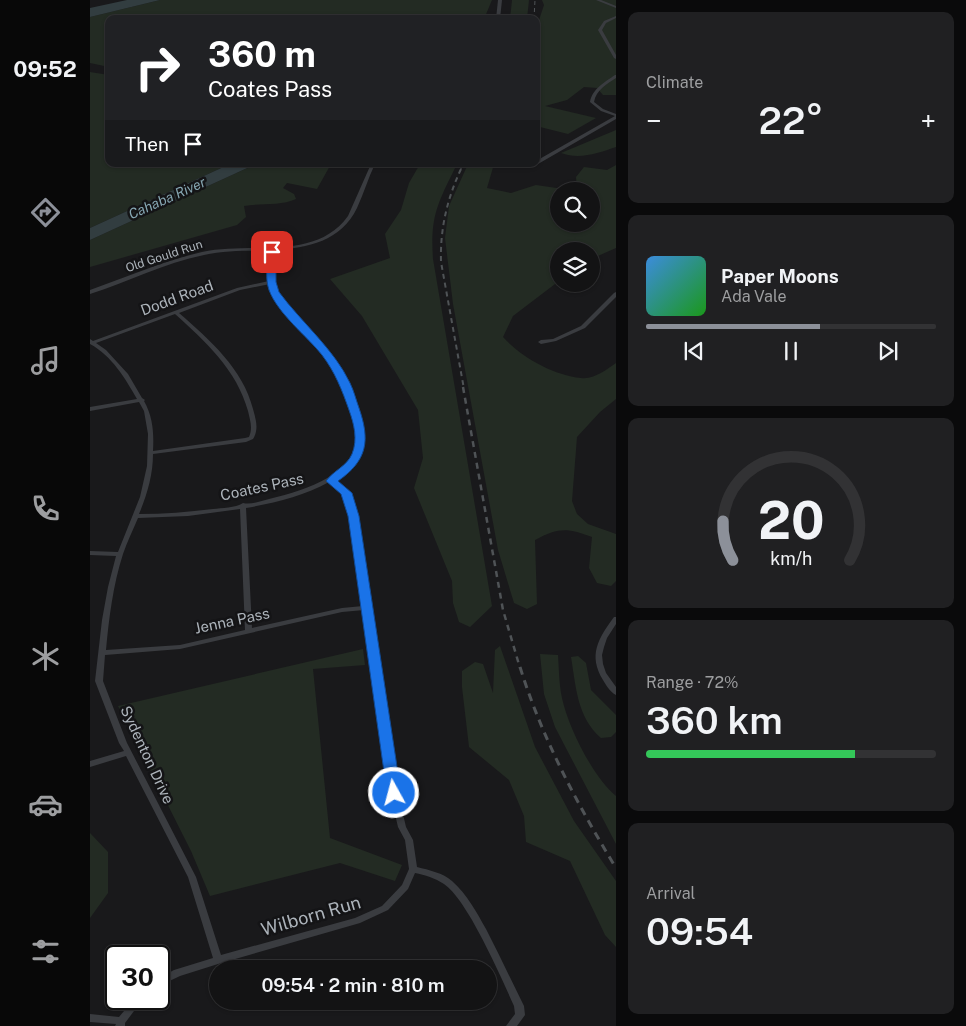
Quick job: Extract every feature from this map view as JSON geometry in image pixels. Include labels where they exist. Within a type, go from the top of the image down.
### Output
[{"type":"street","points":[[498,15],[500,0]]},
{"type":"street","points":[[598,0],[616,7]]},
{"type":"street","points":[[616,17],[605,22],[600,30],[616,58]]},
{"type":"street","points":[[616,76],[594,93],[592,102],[602,110],[616,116]]},
{"type":"street","points":[[540,162],[616,116]]},
{"type":"street","name":"Old Gould Run","points":[[90,292],[204,253],[237,249],[272,250],[301,246],[325,238],[339,230],[353,211],[372,167]]},
{"type":"street","name":"Coates Pass","points":[[135,516],[174,515],[292,496],[331,481],[344,472],[357,455],[361,437],[345,382],[325,353],[274,292],[272,282],[272,250]]},
{"type":"street","name":"Dodd Road","points":[[91,342],[256,284],[272,282]]},
{"type":"street","points":[[540,342],[554,340],[583,327],[616,294]]},
{"type":"street","points":[[150,453],[246,440],[251,438],[255,429],[248,398],[234,374],[207,340],[175,312]]},
{"type":"street","name":"Sydenton Drive","points":[[91,342],[115,360],[142,400],[150,422],[150,453],[147,481],[120,554],[111,587],[99,681],[128,753],[192,877],[218,960]]},
{"type":"street","points":[[90,409],[142,400]]},
{"type":"street","points":[[331,481],[346,493],[350,504],[394,793],[402,827],[409,840],[413,869],[428,873],[451,885],[466,902],[519,1006],[520,1015],[511,1026]]},
{"type":"street","points":[[243,505],[249,632]]},
{"type":"street","points":[[90,553],[120,554]]},
{"type":"street","name":"Jenna Pass","points":[[101,654],[180,647],[342,610],[367,608]]},
{"type":"street","points":[[616,619],[599,643],[602,671],[616,692]]},
{"type":"street","points":[[90,764],[128,753]]},
{"type":"street","name":"Wilborn Run","points":[[218,960],[375,915],[397,897],[405,887],[413,869]]},
{"type":"street","name":"Wilborn Run","points":[[170,976],[209,963]]},
{"type":"street","points":[[90,1018],[120,1023],[130,1010]]},
{"type":"shaded area","points":[[160,0],[492,0],[486,15],[105,15],[105,66],[90,63],[90,17]]},
{"type":"shaded area","points":[[512,0],[529,0],[527,15],[510,15]]},
{"type":"shaded area","points":[[542,0],[616,0],[616,95],[603,95],[597,88],[584,87],[567,100],[545,106],[596,118],[568,134],[540,127],[540,17],[544,5]]},
{"type":"shaded area","points":[[90,72],[105,74],[105,167],[223,167],[90,228]]},
{"type":"shaded area","points":[[616,130],[616,147],[582,156],[561,153]]},
{"type":"shaded area","points":[[616,165],[616,248],[600,255],[600,242],[550,242],[550,288],[513,316],[503,337],[538,364],[570,376],[590,377],[599,374],[616,363],[616,399],[600,412],[577,437],[572,501],[577,514],[588,524],[616,534],[616,581],[611,586],[597,583],[589,568],[592,537],[576,532],[557,531],[535,540],[537,604],[527,609],[514,603],[498,550],[453,304],[445,238],[449,206],[467,167],[493,167],[487,188],[511,193],[536,185],[550,187],[550,232],[600,232],[600,182],[576,182],[576,177],[584,167],[607,170]]},
{"type":"shaded area","points":[[249,167],[329,167],[317,189],[287,183],[283,188],[294,194],[296,199],[277,204],[244,206],[246,217],[237,225],[90,267],[90,240]]},
{"type":"shaded area","points":[[418,167],[456,167],[440,200],[434,220],[432,244],[492,606],[470,627],[459,622],[453,603],[452,581],[414,488],[423,458],[418,410],[362,316],[330,279],[390,258],[385,234],[401,210],[409,183]]},
{"type":"shaded area","points":[[500,646],[535,747],[574,821],[616,881],[616,947],[605,935],[570,861],[526,842],[524,816],[509,780],[469,747],[462,671],[475,662],[483,664],[493,693],[495,650]]},
{"type":"shaded area","points":[[363,649],[365,665],[313,669],[330,838],[402,865],[395,881],[340,863],[210,896],[191,851],[118,706]]},
{"type":"shaded area","points":[[540,654],[558,655],[561,693],[570,723],[590,764],[607,788],[616,796],[616,844],[555,727],[544,694]]},
{"type":"shaded area","points":[[578,656],[586,663],[591,690],[616,715],[616,732],[611,737],[601,738],[593,730],[582,711],[576,690],[571,657]]},
{"type":"shaded area","points":[[90,833],[108,852],[108,893],[90,918]]},
{"type":"water","points":[[127,0],[160,0],[90,17],[90,8]]},
{"type":"water","name":"Cahaba River","points":[[223,167],[249,167],[90,240],[90,228]]},
{"type":"railway","points":[[534,15],[535,0]]},
{"type":"railway","points":[[460,171],[462,167]]},
{"type":"railway","points":[[461,169],[445,214],[441,262],[464,389]]},
{"type":"railway","points":[[463,387],[503,610],[520,668]]},
{"type":"railway","points":[[520,667],[550,745],[588,820],[616,868]]},
{"type":"route","points":[[272,252],[274,292],[291,315],[325,353],[345,382],[359,423],[361,437],[357,455],[344,472],[331,481],[340,486],[346,493],[353,516],[381,694],[394,793]]}]
